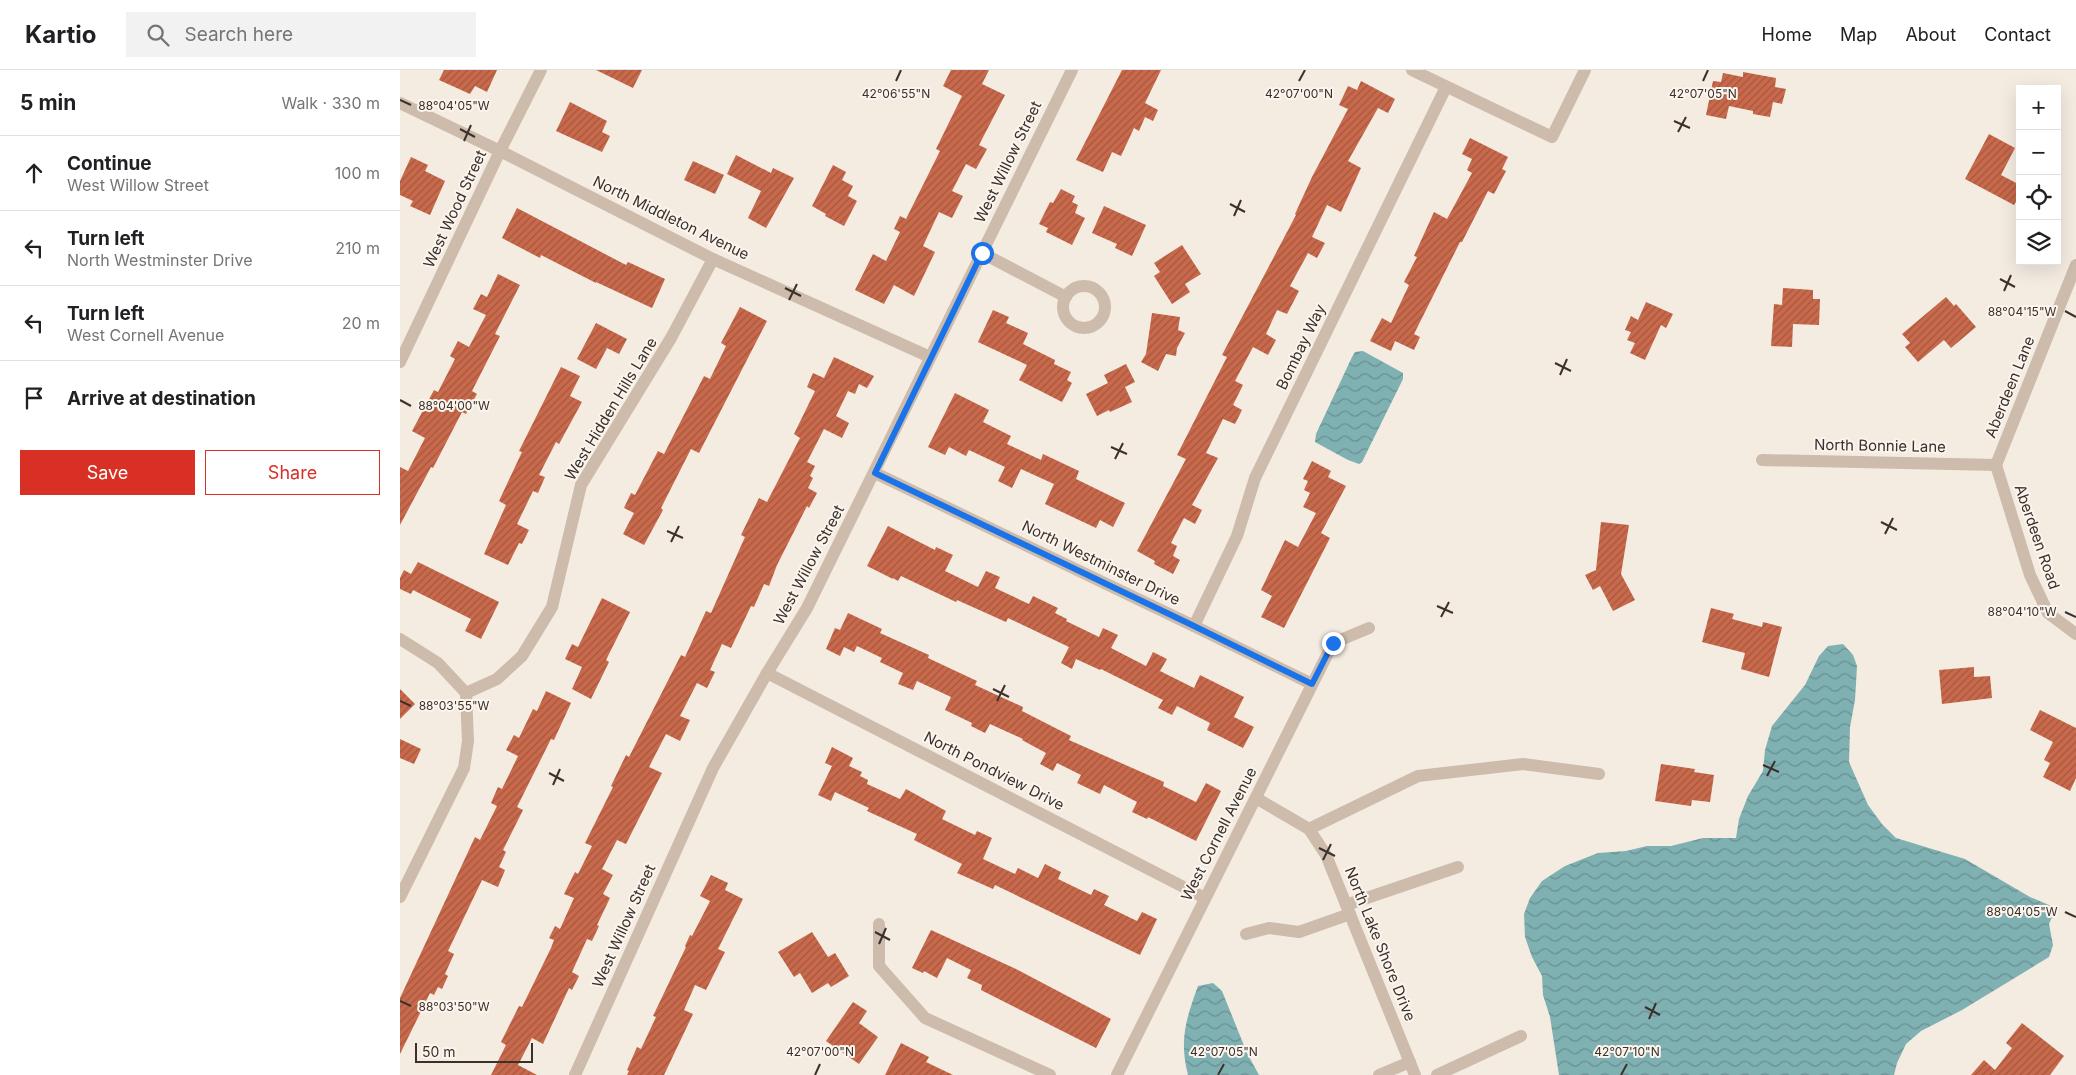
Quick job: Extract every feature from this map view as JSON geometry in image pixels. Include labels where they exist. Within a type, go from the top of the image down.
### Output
[{"type":"street","name":"West Wood Street","points":[[400,362],[500,151],[541,70]]},
{"type":"street","name":"West Willow Street","points":[[575,1075],[713,768],[767,673],[807,608],[1072,70]]},
{"type":"street","points":[[1412,70],[1446,88],[1552,137],[1586,70]]},
{"type":"street","name":"Bombay Way","points":[[1194,626],[1238,536],[1255,478],[1446,88]]},
{"type":"street","name":"North Middleton Avenue","points":[[400,104],[500,151],[713,259],[930,357]]},
{"type":"street","points":[[982,253],[1066,297]]},
{"type":"street","name":"West Hidden Hills Lane","points":[[466,693],[497,679],[522,656],[552,607],[581,485],[671,338],[713,259]]},
{"type":"street","name":"Aberdeen Lane","points":[[1996,465],[2076,265]]},
{"type":"street","name":"North Bonnie Lane","points":[[1762,460],[1996,465]]},
{"type":"street","name":"Aberdeen Road","points":[[1996,465],[2030,576],[2048,613],[2076,634]]},
{"type":"street","name":"North Westminster Drive","points":[[875,473],[1312,684]]},
{"type":"street","name":"West Cornell Avenue","points":[[1117,1075],[1333,643],[1369,628]]},
{"type":"street","points":[[400,639],[438,663],[466,693],[468,741],[464,768],[400,897]]},
{"type":"street","name":"North Pondview Drive","points":[[767,673],[1205,898]]},
{"type":"street","points":[[1309,829],[1418,776],[1523,764],[1599,774]]},
{"type":"street","name":"North Lake Shore Drive","points":[[1256,798],[1309,829],[1326,855],[1415,1075]]},
{"type":"street","points":[[1246,934],[1269,928],[1299,932],[1348,910],[1458,867]]},
{"type":"street","points":[[879,924],[879,966],[925,1018],[1050,1075]]},
{"type":"street","points":[[1438,1075],[1521,1036]]},
{"type":"street","points":[[1379,1075],[1410,1062]]},
{"type":"water","points":[[1363,351],[1403,373],[1403,379],[1362,462],[1359,464],[1315,442],[1316,434],[1352,357],[1355,352]]},
{"type":"water","points":[[1843,644],[1853,655],[1857,666],[1855,700],[1850,727],[1849,762],[1868,805],[1882,824],[1896,838],[1965,859],[2030,897],[2056,908],[2049,924],[2053,945],[2049,957],[1962,1010],[1921,1031],[1906,1044],[1897,1063],[1894,1075],[1559,1075],[1550,1017],[1543,995],[1542,976],[1532,957],[1525,937],[1524,914],[1530,898],[1542,881],[1565,866],[1598,853],[1626,851],[1647,846],[1671,846],[1703,838],[1736,838],[1739,819],[1748,796],[1763,771],[1765,750],[1772,726],[1805,685],[1819,656],[1828,646]]},
{"type":"water","points":[[1213,983],[1222,991],[1247,1053],[1259,1075],[1188,1075],[1184,1051],[1187,1019],[1198,986]]},
{"type":"building","points":[[444,70],[497,70],[487,92],[475,86],[470,94],[439,80]]},
{"type":"building","points":[[596,70],[642,70],[633,88]]},
{"type":"building","points":[[951,70],[989,70],[982,84],[1005,95],[979,145],[987,149],[976,169],[966,164],[952,191],[963,196],[952,218],[939,212],[923,246],[935,252],[914,296],[894,285],[884,304],[855,290],[873,254],[886,261],[900,232],[894,229],[900,216],[906,219],[940,151],[936,149],[962,96],[943,86]]},
{"type":"building","points":[[1122,70],[1161,70],[1145,103],[1158,110],[1153,121],[1145,117],[1139,131],[1134,128],[1121,156],[1112,152],[1103,172],[1076,160]]},
{"type":"building","points":[[1743,72],[1776,78],[1775,87],[1786,89],[1782,104],[1773,102],[1770,117],[1753,114],[1753,111],[1729,106],[1726,119],[1706,115],[1713,81],[1721,82],[1723,73],[1743,77]]},
{"type":"building","points":[[1361,81],[1395,99],[1388,113],[1378,108],[1348,161],[1361,168],[1341,212],[1327,205],[1312,237],[1325,243],[1317,258],[1308,253],[1290,286],[1299,291],[1287,314],[1277,310],[1266,334],[1276,340],[1268,355],[1253,347],[1235,381],[1243,385],[1233,405],[1242,410],[1235,424],[1223,419],[1206,453],[1218,458],[1192,505],[1202,510],[1195,524],[1184,518],[1171,543],[1177,546],[1173,556],[1180,560],[1173,574],[1154,564],[1155,561],[1137,551],[1186,459],[1177,455],[1227,357],[1222,355],[1296,215],[1312,177],[1348,109],[1339,105],[1348,86],[1357,90]]},
{"type":"building","points":[[570,102],[607,121],[602,132],[610,136],[602,152],[556,131]]},
{"type":"building","points":[[1989,134],[2015,148],[2001,175],[2016,183],[2016,201],[2014,205],[1965,179]]},
{"type":"building","points":[[1470,138],[1508,157],[1502,169],[1506,171],[1494,194],[1488,191],[1462,242],[1460,242],[1414,334],[1420,337],[1414,350],[1395,341],[1391,351],[1370,341],[1382,318],[1391,323],[1409,285],[1404,282],[1417,257],[1414,256],[1434,212],[1447,219],[1472,173],[1467,170],[1472,159],[1462,154]]},
{"type":"building","points":[[736,155],[771,173],[773,168],[794,178],[766,228],[748,218],[761,191],[727,174]]},
{"type":"building","points":[[411,157],[428,165],[425,171],[445,181],[430,215],[410,206],[413,201],[400,195],[400,181]]},
{"type":"building","points":[[693,161],[724,175],[715,194],[684,180]]},
{"type":"building","points":[[833,165],[846,172],[842,180],[853,186],[848,196],[857,201],[844,226],[825,216],[826,214],[812,206]]},
{"type":"building","points":[[1061,189],[1075,196],[1072,202],[1078,205],[1075,213],[1085,218],[1072,245],[1046,232],[1048,228],[1039,224],[1050,202],[1053,203]]},
{"type":"building","points":[[1104,206],[1146,225],[1132,256],[1115,248],[1117,244],[1092,233]]},
{"type":"building","points":[[517,208],[626,265],[628,262],[665,279],[652,308],[596,283],[541,255],[540,258],[502,238]]},
{"type":"building","points":[[1182,245],[1201,274],[1185,284],[1190,292],[1172,304],[1154,276],[1160,272],[1154,263]]},
{"type":"building","points":[[498,274],[520,285],[495,334],[500,336],[472,391],[477,394],[466,414],[462,412],[433,468],[431,467],[400,525],[400,467],[408,471],[425,438],[412,431],[434,390],[438,392],[455,359],[450,356],[458,341],[469,347],[486,315],[473,309],[481,294],[487,297]]},
{"type":"building","points":[[1783,288],[1813,290],[1813,299],[1820,299],[1819,325],[1793,324],[1792,347],[1771,346],[1774,304],[1782,305]]},
{"type":"building","points":[[1946,297],[1954,306],[1956,304],[1976,327],[1951,348],[1944,340],[1918,362],[1905,347],[1910,343],[1902,334]]},
{"type":"building","points":[[1646,302],[1673,314],[1666,328],[1661,325],[1645,360],[1630,353],[1635,343],[1627,340],[1631,332],[1625,330],[1631,316],[1638,320]]},
{"type":"building","points":[[740,307],[767,321],[699,453],[691,449],[661,508],[663,510],[644,545],[623,534],[634,513],[624,508],[631,493],[635,495],[658,451],[664,454],[704,376],[710,379],[726,346],[721,343]]},
{"type":"building","points":[[993,310],[1009,317],[1006,323],[1028,333],[1023,344],[1055,360],[1054,364],[1071,372],[1067,380],[1072,383],[1062,402],[1019,380],[1027,365],[978,342]]},
{"type":"building","points":[[1152,313],[1180,317],[1178,330],[1185,333],[1177,348],[1176,356],[1166,354],[1158,371],[1141,362],[1146,354]]},
{"type":"building","points":[[596,323],[627,339],[619,354],[607,348],[596,369],[577,359]]},
{"type":"building","points":[[834,357],[874,376],[867,388],[859,384],[855,394],[848,391],[836,416],[849,423],[842,438],[824,429],[807,462],[815,466],[810,476],[813,478],[808,488],[817,493],[809,508],[807,506],[777,565],[769,586],[764,584],[754,607],[751,606],[731,648],[722,644],[710,670],[715,672],[707,688],[697,683],[680,716],[690,720],[680,741],[666,734],[649,767],[662,773],[626,844],[617,840],[602,869],[613,875],[603,894],[610,898],[597,925],[599,926],[592,941],[587,939],[572,972],[579,976],[572,990],[569,988],[543,1044],[532,1038],[518,1065],[537,1075],[491,1075],[506,1045],[501,1042],[519,1006],[522,1007],[551,948],[554,940],[549,938],[555,926],[560,929],[574,898],[564,894],[575,872],[578,874],[592,846],[585,843],[613,787],[611,786],[626,755],[629,757],[681,655],[685,657],[706,611],[711,613],[745,537],[741,535],[759,498],[767,502],[800,438],[794,434],[815,391],[807,387],[813,373],[824,378]]},
{"type":"building","points":[[1126,364],[1135,382],[1125,387],[1132,402],[1097,416],[1086,394],[1108,383],[1104,375]]},
{"type":"building","points":[[561,367],[580,376],[570,396],[582,402],[559,444],[556,442],[539,475],[545,477],[538,493],[533,491],[517,524],[529,530],[522,544],[519,543],[508,565],[484,554],[506,505],[499,501],[522,452],[519,451]]},
{"type":"building","points":[[955,393],[989,410],[983,422],[1011,436],[1007,444],[1041,460],[1043,454],[1079,471],[1076,479],[1125,503],[1113,527],[1100,520],[1096,528],[1045,504],[1054,484],[1021,469],[1012,488],[998,481],[1005,467],[969,450],[966,456],[949,447],[945,455],[928,447]]},
{"type":"building","points":[[1312,461],[1331,471],[1328,477],[1346,486],[1321,533],[1330,538],[1284,628],[1261,617],[1272,596],[1261,590],[1285,540],[1298,547],[1316,513],[1303,507],[1310,493],[1304,490],[1308,481],[1303,479]]},
{"type":"building","points":[[1601,522],[1629,525],[1621,574],[1635,600],[1613,611],[1600,586],[1593,590],[1585,575],[1596,570]]},
{"type":"building","points":[[888,526],[935,550],[936,547],[953,555],[945,571],[978,587],[986,571],[1000,577],[995,588],[1029,604],[1033,596],[1058,608],[1055,613],[1067,619],[1066,621],[1099,637],[1103,628],[1118,635],[1111,648],[1146,666],[1153,652],[1167,659],[1160,671],[1194,688],[1200,675],[1244,697],[1234,717],[1254,727],[1243,748],[1207,730],[1210,723],[1177,706],[1172,715],[1158,708],[1163,700],[1101,669],[1076,659],[1072,669],[1061,663],[1069,647],[1008,618],[1006,622],[957,600],[956,602],[901,576],[898,581],[867,566]]},
{"type":"building","points":[[418,562],[499,602],[481,639],[465,631],[471,619],[413,590],[411,594],[400,589],[400,578],[404,570],[411,574]]},
{"type":"building","points":[[602,598],[630,612],[606,660],[609,662],[591,699],[572,689],[582,667],[565,659],[572,644],[578,647]]},
{"type":"building","points":[[1711,608],[1734,614],[1732,619],[1762,627],[1763,622],[1782,627],[1769,677],[1741,669],[1745,653],[1702,642]]},
{"type":"building","points":[[848,613],[882,629],[880,633],[929,655],[928,658],[977,681],[975,685],[1023,707],[1022,711],[1071,736],[1069,740],[1164,782],[1163,786],[1196,802],[1206,783],[1221,791],[1196,841],[1148,817],[1147,819],[1132,812],[1137,802],[1104,785],[1100,794],[1077,783],[1081,775],[1057,763],[1053,771],[1040,764],[1046,753],[1023,739],[990,724],[985,733],[971,726],[972,723],[945,710],[951,697],[917,681],[913,690],[898,684],[903,673],[880,662],[882,658],[857,646],[854,652],[844,647],[840,656],[826,649],[835,628],[840,630]]},
{"type":"building","points":[[1974,667],[1974,677],[1990,676],[1992,698],[1942,704],[1939,670]]},
{"type":"building","points":[[400,689],[415,704],[400,719]]},
{"type":"building","points":[[546,691],[571,703],[554,740],[551,739],[517,807],[523,810],[503,850],[506,852],[499,867],[505,870],[498,887],[482,880],[448,951],[454,954],[445,974],[448,976],[442,989],[438,987],[434,995],[430,993],[400,1054],[400,998],[475,837],[480,840],[497,806],[491,803],[498,787],[502,789],[518,756],[506,750],[514,735],[519,738],[533,709],[537,711]]},
{"type":"building","points":[[2040,710],[2076,728],[2076,778],[2070,791],[2043,777],[2050,763],[2044,760],[2053,742],[2030,730]]},
{"type":"building","points":[[400,739],[421,749],[414,764],[400,758]]},
{"type":"building","points":[[832,747],[853,758],[849,766],[862,772],[860,776],[868,780],[867,784],[900,799],[906,789],[946,811],[942,819],[975,835],[977,831],[992,838],[983,859],[1015,874],[1018,868],[1038,878],[1045,864],[1061,872],[1058,879],[1091,895],[1094,889],[1109,896],[1104,905],[1137,921],[1142,912],[1157,919],[1140,955],[995,885],[993,889],[957,873],[962,864],[914,840],[917,834],[867,811],[869,808],[835,792],[831,801],[818,795],[832,766],[825,763]]},
{"type":"building","points":[[1661,764],[1695,769],[1694,772],[1714,775],[1710,802],[1692,800],[1691,806],[1655,801]]},
{"type":"building","points":[[711,875],[728,883],[725,890],[743,899],[718,949],[725,952],[706,990],[695,985],[684,1010],[693,1014],[664,1075],[627,1075],[629,1071],[627,1070],[637,1047],[641,1049],[656,1017],[653,1016],[690,935],[692,936],[710,901],[700,896]]},
{"type":"building","points":[[931,930],[1016,969],[1111,1019],[1096,1048],[981,990],[982,985],[967,978],[971,970],[947,958],[937,978],[924,971],[923,973],[912,968]]},
{"type":"building","points":[[812,932],[828,957],[835,953],[849,976],[831,987],[828,983],[812,993],[800,973],[794,977],[778,952]]},
{"type":"building","points":[[853,1002],[867,1011],[859,1023],[878,1037],[859,1064],[826,1041]]},
{"type":"building","points":[[2022,1023],[2064,1056],[2050,1075],[1971,1075],[1984,1060],[1995,1070],[2012,1048],[2006,1043]]},
{"type":"building","points":[[901,1043],[929,1057],[926,1062],[953,1075],[885,1075]]},
{"type":"route","points":[[982,253],[875,473],[1312,684],[1333,643]]}]
